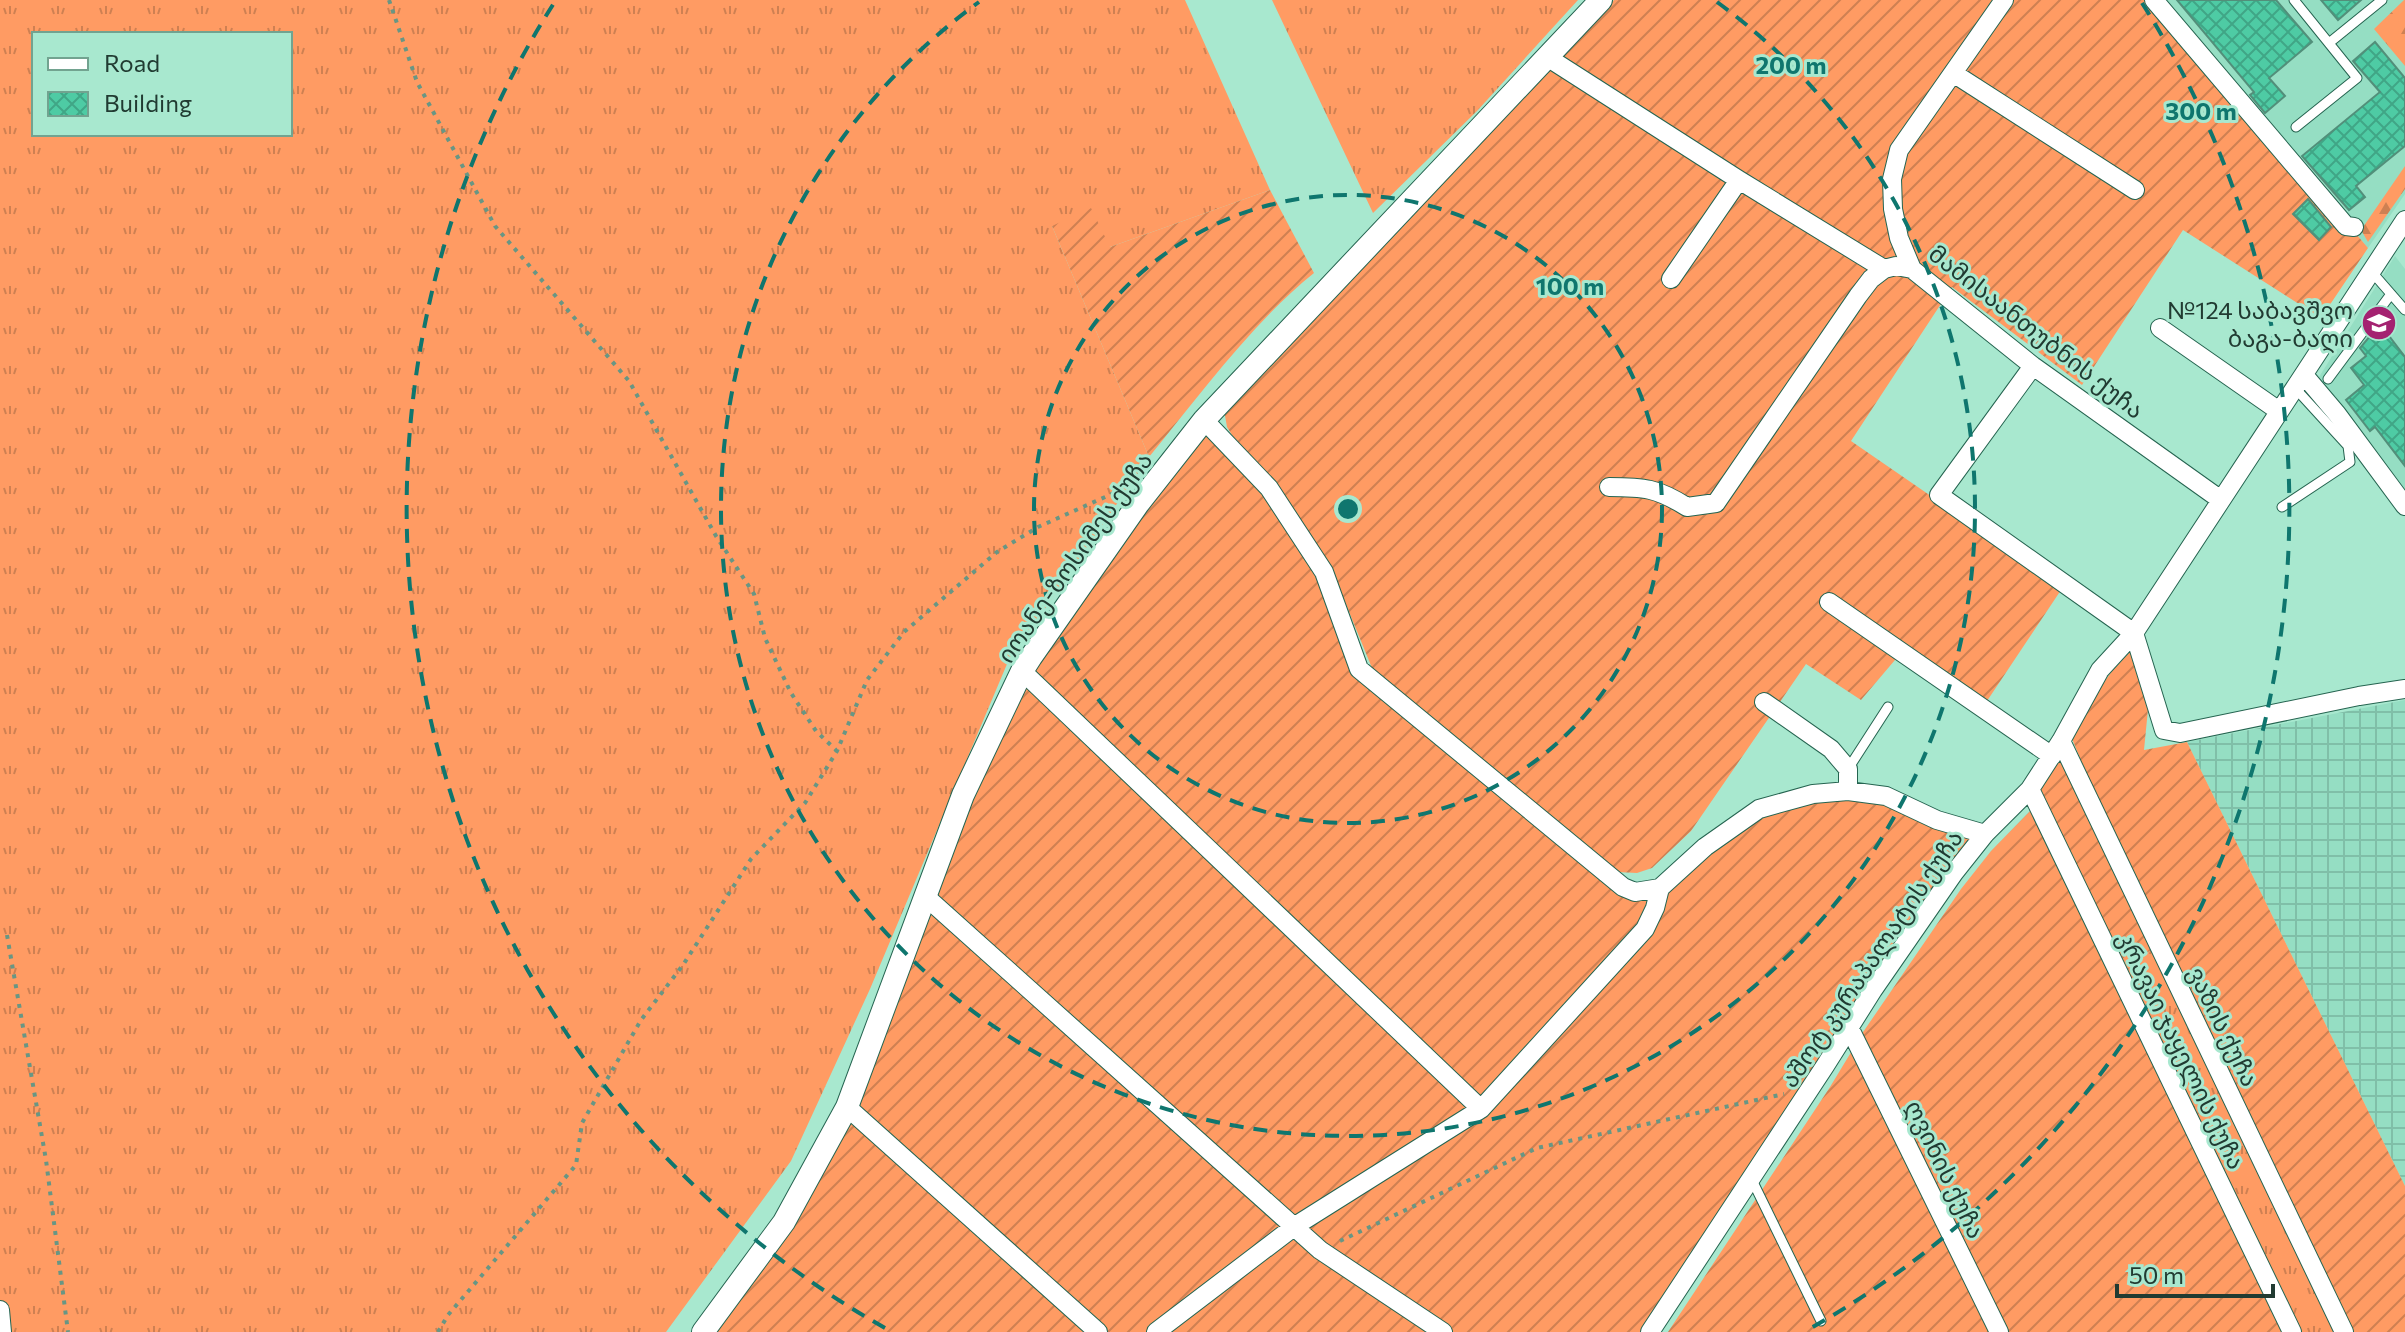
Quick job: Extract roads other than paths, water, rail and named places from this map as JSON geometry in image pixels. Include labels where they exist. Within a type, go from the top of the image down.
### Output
[{"type":"street","name":"იოანე-ზოსიმეს ქუჩა","points":[[703,1332],[784,1222],[847,1107],[963,795],[1022,671],[1138,504],[1204,420],[1601,0]]},
{"type":"street","name":"მამისაანთუბნის ქუჩა","points":[[2004,0],[1899,150],[1892,179],[1893,209],[1899,238],[1912,269],[2033,366],[2221,500]]},
{"type":"street","points":[[2154,0],[2346,226],[2354,227]]},
{"type":"street","points":[[1547,57],[1884,269]]},
{"type":"street","points":[[1953,73],[2135,190]]},
{"type":"street","points":[[1671,279],[1739,180]]},
{"type":"street","name":"აშოტ კურაპალატის ქუჩა","points":[[1650,1332],[1849,1027],[1954,873],[1985,834],[2030,789],[2057,749],[2100,670],[2134,633],[2405,220]]},
{"type":"street","points":[[1609,487],[1640,487],[1665,493],[1687,507],[1716,503],[1871,279],[1884,269],[1896,266],[1912,269]]},
{"type":"street","points":[[2160,328],[2279,411]]},
{"type":"street","points":[[2033,366],[1939,495],[2134,633],[2164,730],[2180,733],[2405,689]]},
{"type":"street","points":[[2299,381],[2337,414],[2405,506]]},
{"type":"street","points":[[1204,420],[1269,488],[1324,572],[1359,669],[1623,887],[1635,892],[1660,888],[1705,847],[1759,809],[1813,794],[1848,791],[1886,796],[1937,820],[1985,834]]},
{"type":"street","points":[[1829,602],[2057,749]]},
{"type":"street","points":[[1022,671],[1481,1109]]},
{"type":"street","points":[[1764,702],[1831,749],[1848,769],[1848,791]]},
{"type":"street","name":"ვაზის ქუჩა","points":[[2057,749],[2344,1332]]},
{"type":"street","name":"კრავაი ჯაყელის ქუჩა","points":[[2030,789],[2292,1332]]},
{"type":"street","points":[[1156,1332],[1295,1226],[1481,1109],[1645,929],[1660,888]]},
{"type":"street","points":[[926,897],[1320,1250],[1443,1332]]},
{"type":"street","name":"ღვინის ქუჩა","points":[[1849,1027],[1999,1332]]},
{"type":"street","points":[[847,1107],[1098,1332]]},
{"type":"street","points":[[0,1310],[2,1332]]},
{"type":"lane","points":[[2294,0],[2357,78],[2296,127]]},
{"type":"lane","points":[[2329,43],[2382,0]]},
{"type":"lane","points":[[2371,271],[2405,310]]},
{"type":"lane","points":[[2328,379],[2391,294]]},
{"type":"lane","points":[[2282,507],[2350,462],[2348,446],[2299,381]]},
{"type":"lane","points":[[1848,769],[1888,707]]},
{"type":"lane","points":[[1751,1178],[1821,1321]]},
{"type":"place","name":"№124 საბავშვო ბაგა-ბაღი","points":[[2379,323]]}]
